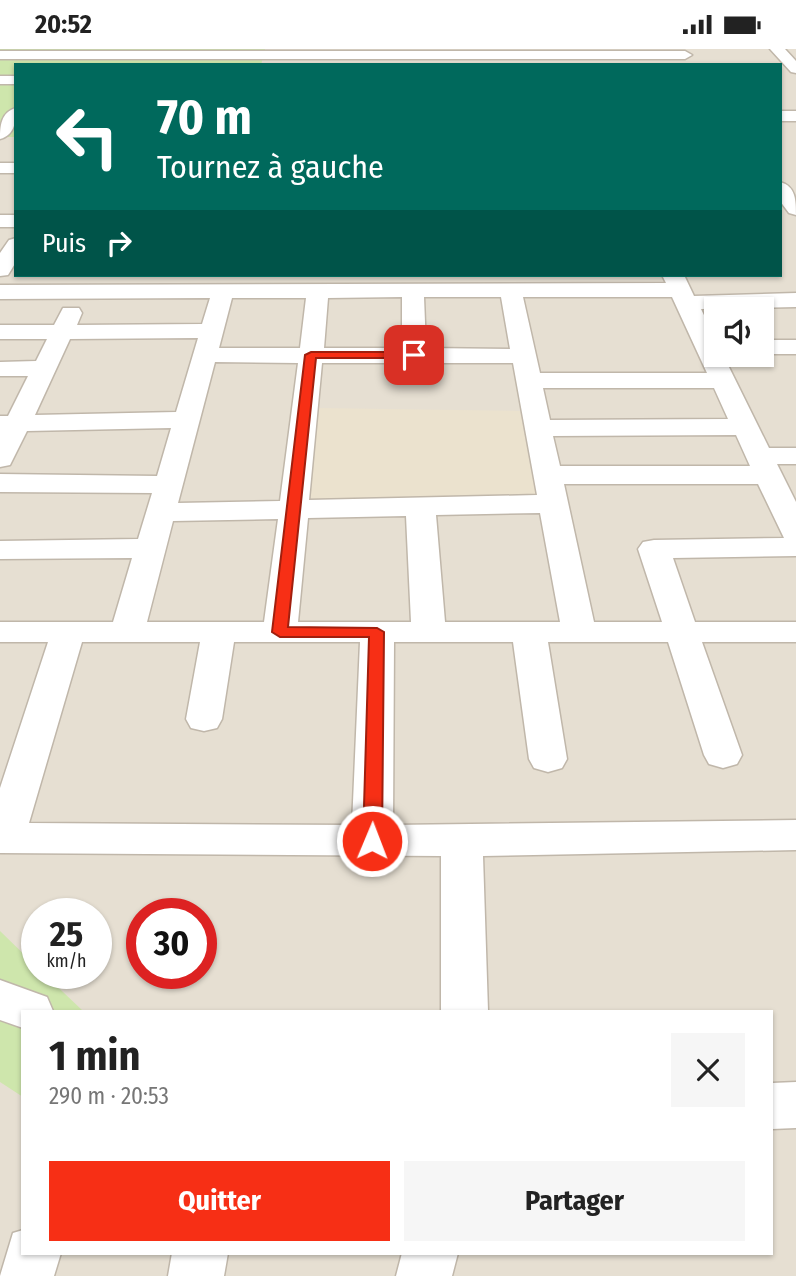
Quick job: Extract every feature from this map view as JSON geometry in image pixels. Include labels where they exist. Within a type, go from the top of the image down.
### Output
[{"type":"street","points":[[777,49],[792,67]]},
{"type":"street","points":[[0,55],[124,56],[184,60],[243,56],[340,56],[411,60],[433,52],[484,60],[525,52],[560,60],[619,52],[686,56]]},
{"type":"street","points":[[0,134],[14,116]]},
{"type":"street","points":[[0,270],[14,247]]},
{"type":"street","points":[[0,292],[85,283],[181,283],[222,292],[290,283],[318,291],[379,283],[413,291],[492,285],[581,283],[680,289],[710,297]]},
{"type":"street","points":[[0,459],[8,425],[44,368],[85,283]]},
{"type":"street","points":[[492,285],[526,368],[579,632]]},
{"type":"street","points":[[680,289],[704,332]]},
{"type":"street","points":[[280,632],[318,291]]},
{"type":"street","points":[[413,291],[414,355]]},
{"type":"street","points":[[127,632],[222,292]]},
{"type":"street","points":[[774,298],[793,293]]},
{"type":"street","points":[[0,332],[62,332],[208,343],[311,355],[414,355],[526,368],[723,380]]},
{"type":"street","points":[[774,344],[796,347]]},
{"type":"street","points":[[719,367],[795,532],[654,549],[723,755]]},
{"type":"street","points":[[0,369],[44,368]]},
{"type":"street","points":[[8,425],[186,419]]},
{"type":"street","points":[[538,428],[746,427]]},
{"type":"street","points":[[547,475],[764,465],[796,456]]},
{"type":"street","points":[[0,483],[293,509],[554,504]]},
{"type":"street","points":[[420,507],[429,632]]},
{"type":"street","points":[[0,550],[150,548]]},
{"type":"street","points":[[0,632],[796,632]]},
{"type":"street","points":[[68,632],[2,839],[462,841],[796,835]]},
{"type":"street","points":[[204,719],[219,632]]},
{"type":"street","points":[[372,841],[377,632]]},
{"type":"street","points":[[529,632],[548,759]]},
{"type":"street","points":[[462,841],[465,1010]]},
{"type":"street","points":[[0,1000],[27,1010]]},
{"type":"street","points":[[773,1106],[796,1105]]},
{"type":"street","points":[[26,1276],[32,1255]]},
{"type":"street","points":[[196,1276],[200,1255]]},
{"type":"street","points":[[424,1276],[429,1255]]},
{"type":"shaded area","points":[[0,49],[796,49],[796,1276],[0,1276]]},
{"type":"shaded area","points":[[316,408],[520,411],[537,500],[307,504]]},
{"type":"green space","points":[[0,49],[265,49],[262,63],[14,63],[14,137],[0,137]]},
{"type":"green space","points":[[0,931],[21,951],[21,989],[60,989],[82,1010],[21,1010],[21,1096],[0,1082]]},
{"type":"route","points":[[372,841],[377,632],[280,632],[311,355],[414,355]]}]
